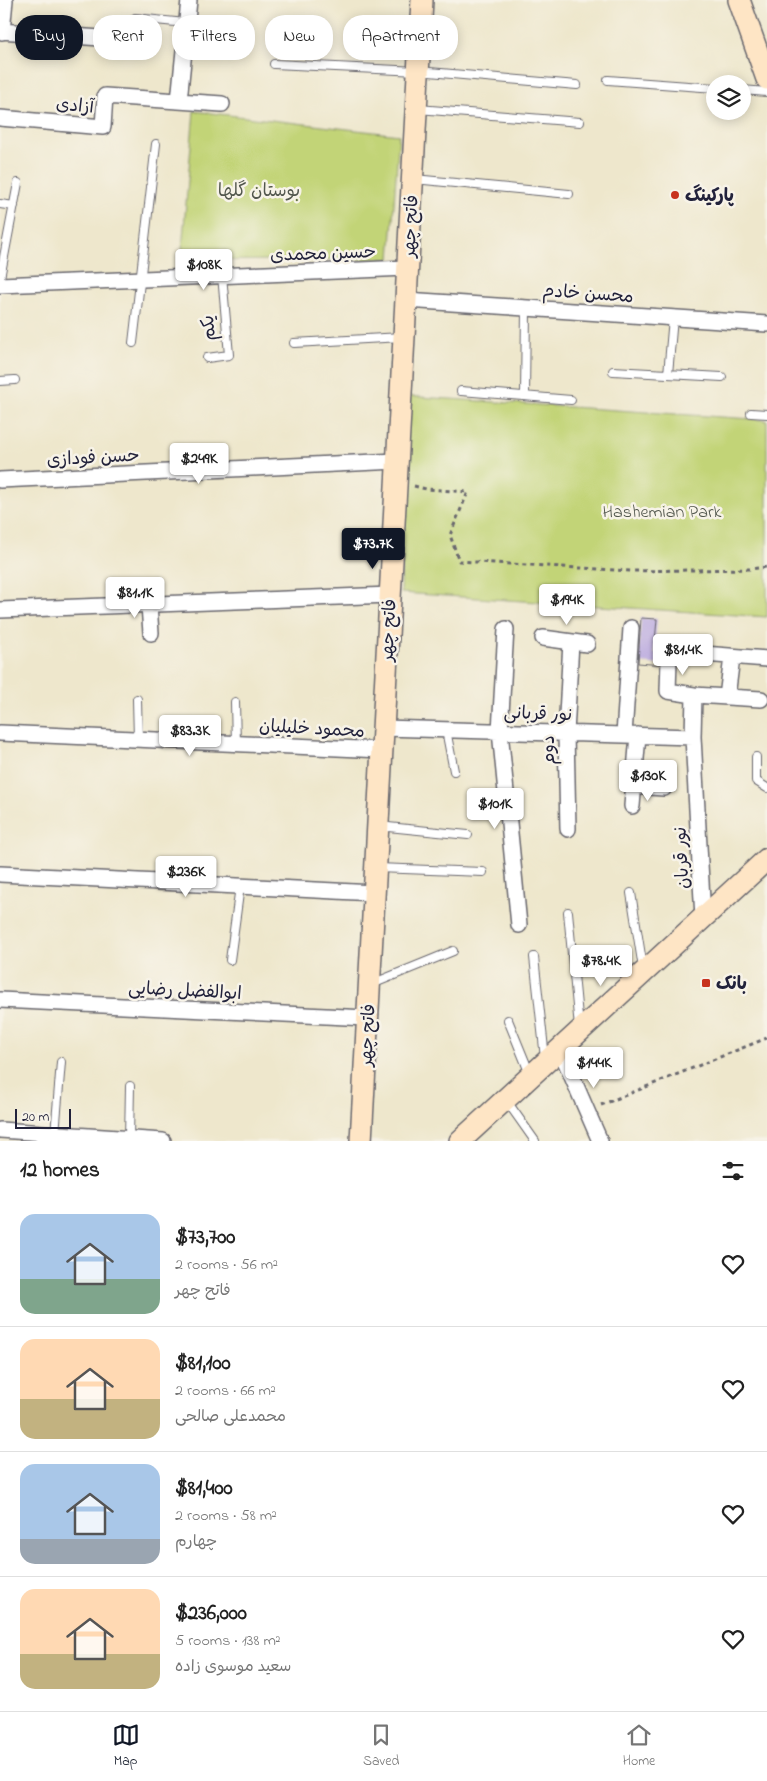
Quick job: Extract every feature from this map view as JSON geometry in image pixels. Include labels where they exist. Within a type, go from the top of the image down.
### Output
[{"type":"street","points":[[5,0],[1,32],[93,38]]},
{"type":"street","points":[[188,15],[190,0]]},
{"type":"street","name":"فاتح چهر","points":[[361,1141],[422,0]]},
{"type":"street","points":[[739,0],[767,79]]},
{"type":"street","points":[[183,60],[179,101],[222,104]]},
{"type":"street","name":"آزادی","points":[[0,118],[103,126],[105,96],[179,101]]},
{"type":"street","name":"حسین محمدی","points":[[0,285],[407,268]]},
{"type":"street","name":"محسن خادم","points":[[406,300],[767,324]]},
{"type":"street","name":"حسن فودازی","points":[[0,480],[397,471]]},
{"type":"street","points":[[0,610],[390,595]]},
{"type":"street","points":[[149,604],[150,633]]},
{"type":"street","points":[[631,628],[631,735],[634,786],[632,806]]},
{"type":"street","points":[[506,629],[500,731],[519,925]]},
{"type":"street","points":[[543,638],[587,644]]},
{"type":"street","name":"دوم","points":[[568,829],[566,733],[571,642]]},
{"type":"street","points":[[691,653],[767,659]]},
{"type":"street","points":[[727,697],[732,657]]},
{"type":"street","points":[[669,660],[668,691],[694,695],[761,699]]},
{"type":"street","name":"نور قربان","points":[[694,695],[693,737],[703,918]]},
{"type":"street","name":"نور قربانی","points":[[383,728],[693,737]]},
{"type":"street","name":"محمود خلیلیان","points":[[0,733],[382,750]]},
{"type":"street","points":[[634,786],[664,788]]},
{"type":"street","points":[[460,1141],[767,859]]},
{"type":"street","points":[[0,874],[374,893]]},
{"type":"street","name":"ابوالفضل رضایی","points":[[0,1000],[368,1018]]},
{"type":"street","points":[[546,1062],[587,1111],[600,1141]]},
{"type":"street","points":[[0,1130],[163,1141]]},
{"type":"lane","points":[[274,64],[418,71],[577,85]]},
{"type":"lane","points":[[608,80],[706,87]]},
{"type":"lane","points":[[751,91],[767,92]]},
{"type":"lane","points":[[416,109],[580,122]]},
{"type":"lane","points":[[133,343],[156,144]]},
{"type":"lane","points":[[412,179],[568,194]]},
{"type":"lane","points":[[0,278],[18,183]]},
{"type":"lane","points":[[0,204],[14,206]]},
{"type":"lane","name":"یکم","points":[[207,358],[229,355],[222,276]]},
{"type":"lane","points":[[525,396],[526,308]]},
{"type":"lane","points":[[668,374],[673,318]]},
{"type":"lane","points":[[294,343],[404,337]]},
{"type":"lane","points":[[613,371],[722,377]]},
{"type":"lane","points":[[0,381],[15,380]]},
{"type":"lane","points":[[461,391],[571,400]]},
{"type":"lane","points":[[751,414],[767,414]]},
{"type":"lane","points":[[137,699],[138,739]]},
{"type":"lane","points":[[235,702],[236,744]]},
{"type":"lane","points":[[446,730],[454,771]]},
{"type":"lane","points":[[756,757],[756,780],[767,788]]},
{"type":"lane","points":[[378,826],[468,835]]},
{"type":"lane","points":[[376,868],[483,872]]},
{"type":"lane","points":[[230,960],[240,886]]},
{"type":"lane","points":[[631,893],[643,972]]},
{"type":"lane","points":[[568,912],[580,1031]]},
{"type":"lane","points":[[369,984],[453,951]]},
{"type":"lane","points":[[534,957],[546,1062]]},
{"type":"lane","points":[[508,1020],[546,1062]]},
{"type":"lane","points":[[55,1134],[61,1062]]},
{"type":"lane","points":[[129,1139],[130,1086]]},
{"type":"lane","points":[[506,1099],[535,1141]]},
{"type":"path","points":[[397,471],[426,488],[468,492],[450,535],[459,561],[632,571],[767,567]]},
{"type":"path","points":[[587,1111],[767,1038]]},
{"type":"green space","name":"بوستان گلها","points":[[194,111],[399,135],[390,259],[181,261]]},
{"type":"green space","name":"Hashemian Park","points":[[404,396],[767,420],[767,617],[401,593]]},
{"type":"building","points":[[641,618],[657,619],[654,653],[664,654],[663,665],[638,663]]},
{"type":"place","name":"پارکینگ","points":[[675,195]]},
{"type":"place","name":"بانک","points":[[706,983]]}]
